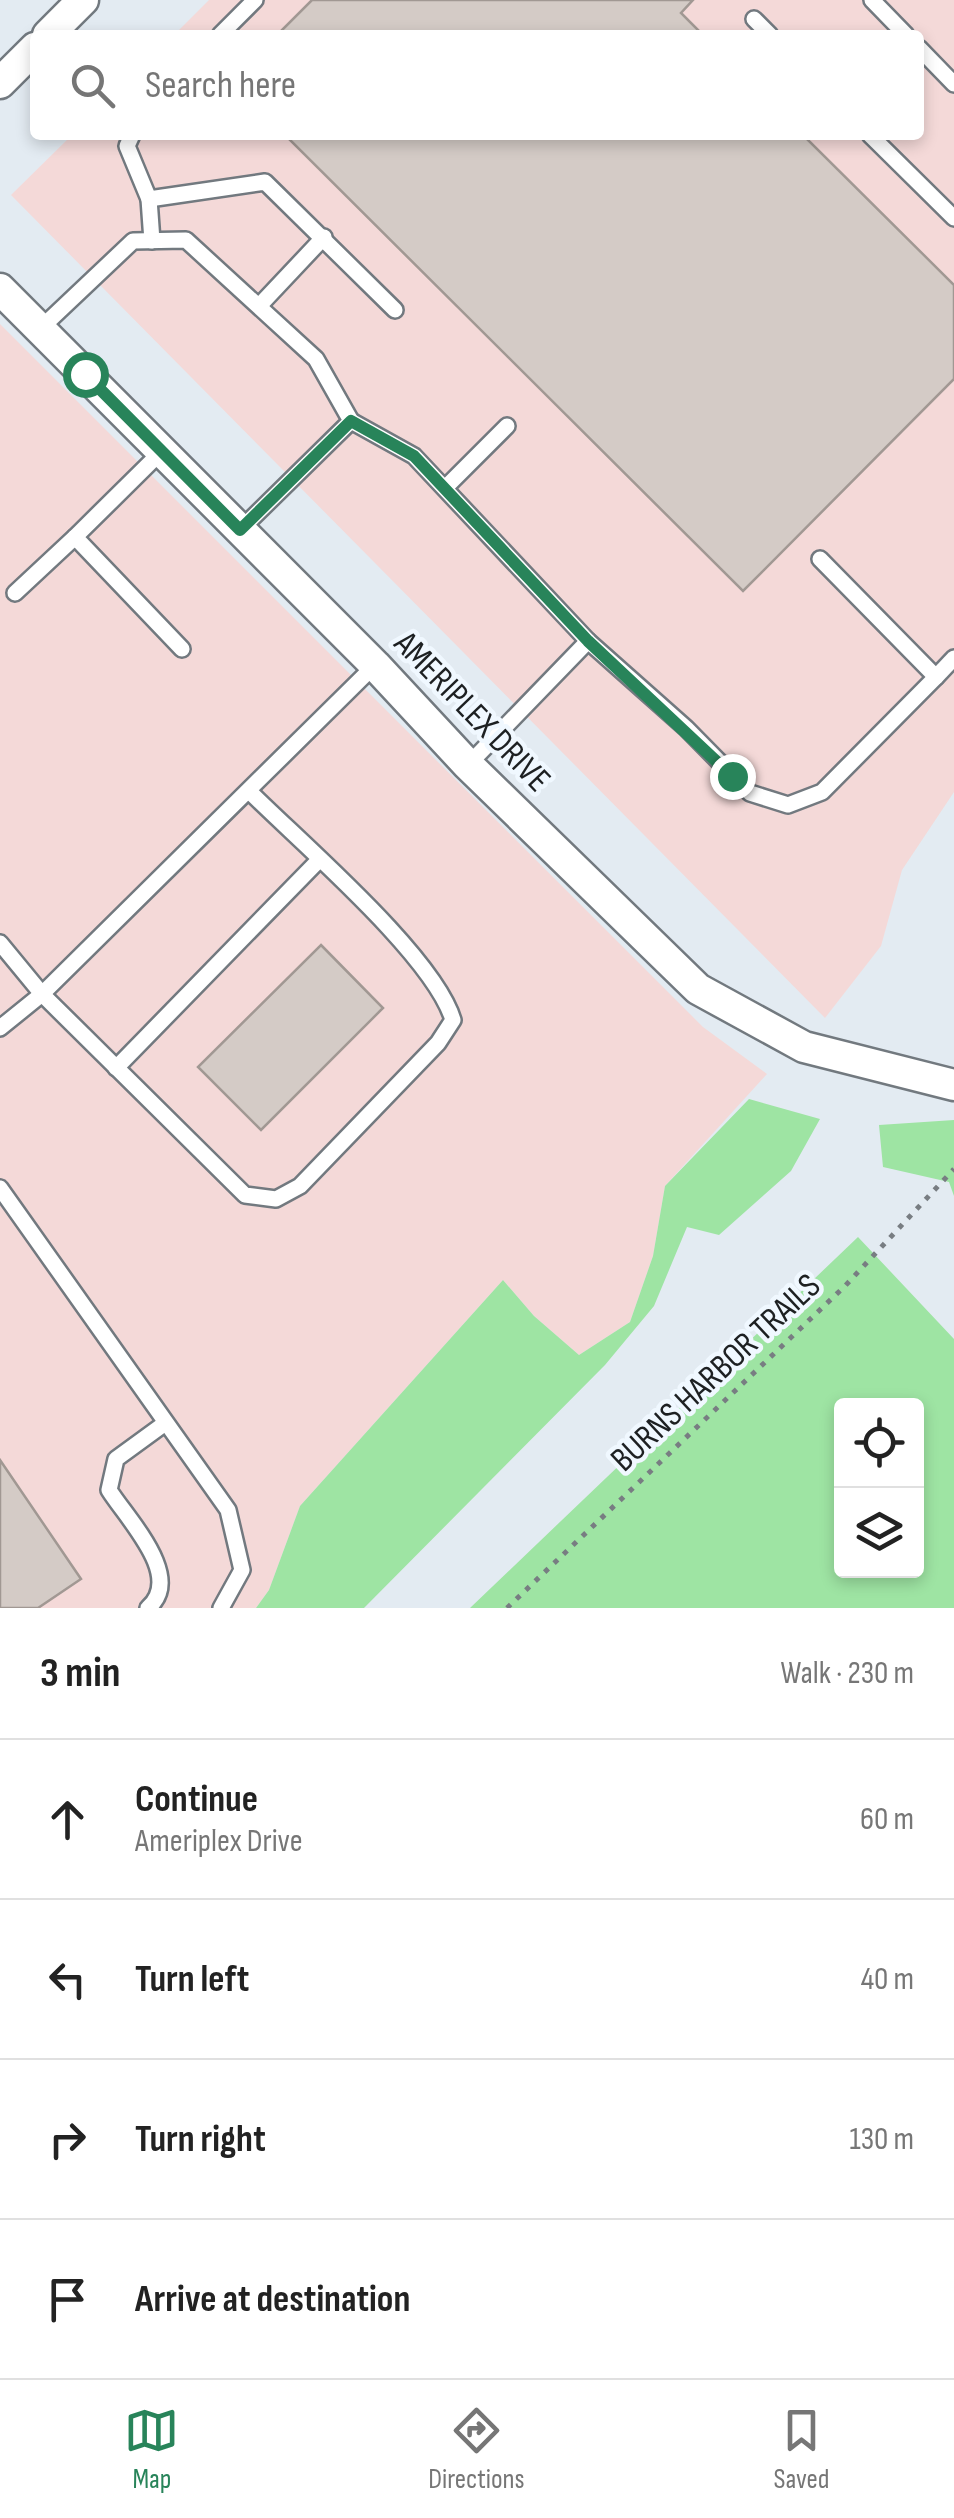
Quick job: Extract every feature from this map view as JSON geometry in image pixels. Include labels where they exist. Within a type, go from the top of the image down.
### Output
[{"type":"street","points":[[53,30],[83,0]]},
{"type":"street","points":[[0,84],[30,53]]},
{"type":"street","name":"AMERIPLEX DRIVE","points":[[0,289],[375,665],[468,765],[698,990],[804,1047],[954,1085]]},
{"type":"lane","points":[[225,30],[255,0]]},
{"type":"lane","points":[[872,0],[901,30]]},
{"type":"lane","points":[[754,19],[765,30]]},
{"type":"lane","points":[[924,53],[954,84]]},
{"type":"lane","points":[[130,140],[127,146],[149,200],[152,241]]},
{"type":"lane","points":[[875,140],[954,218]]},
{"type":"lane","points":[[149,200],[265,182],[396,310]]},
{"type":"lane","points":[[260,305],[324,238]]},
{"type":"lane","points":[[40,329],[132,242],[186,240],[316,359],[351,421],[414,456],[588,641],[750,793],[788,805],[822,792],[954,658]]},
{"type":"lane","points":[[240,530],[351,421]]},
{"type":"lane","points":[[445,488],[507,426]]},
{"type":"lane","points":[[16,592],[162,451]]},
{"type":"lane","points":[[75,537],[182,648]]},
{"type":"lane","points":[[820,559],[936,677]]},
{"type":"lane","points":[[468,765],[588,641]]},
{"type":"lane","points":[[0,1028],[42,994],[375,665]]},
{"type":"lane","points":[[0,943],[42,994],[245,1194],[276,1199],[314,1172],[438,1043],[453,1020],[446,994],[400,940],[249,791]]},
{"type":"lane","points":[[116,1068],[319,860]]},
{"type":"lane","points":[[0,1188],[228,1510],[242,1570],[220,1608]]},
{"type":"lane","points":[[148,1608],[162,1588],[160,1570],[108,1490],[116,1459],[164,1424]]},
{"type":"path","name":"BURNS HARBOR TRAILS","points":[[507,1608],[845,1286],[954,1169]]},
{"type":"shaded area","points":[[209,0],[954,0],[954,792],[902,870],[881,946],[825,1018],[11,195],[67,140],[924,140],[924,30],[179,30]]},
{"type":"shaded area","points":[[0,324],[703,1027],[767,1074],[665,1186],[653,1256],[630,1322],[579,1355],[534,1316],[503,1280],[300,1506],[269,1590],[256,1608],[0,1608]]},
{"type":"green space","points":[[749,1099],[820,1119],[791,1171],[719,1235],[687,1227],[654,1306],[605,1365],[364,1608],[256,1608],[269,1590],[300,1506],[503,1280],[534,1316],[579,1355],[630,1322],[653,1256],[665,1186]]},
{"type":"green space","points":[[954,1120],[954,1196],[949,1182],[883,1167],[879,1125]]},
{"type":"green space","points":[[858,1237],[954,1339],[954,1608],[470,1608]]},
{"type":"building","points":[[312,0],[693,0],[681,13],[698,30],[282,30]]},
{"type":"building","points":[[290,140],[808,140],[954,285],[954,379],[743,591]]},
{"type":"building","points":[[321,945],[383,1008],[261,1130],[198,1067]]},
{"type":"building","points":[[0,1460],[81,1579],[38,1608],[0,1608]]},
{"type":"route","points":[[85,374],[240,530],[351,421],[414,456],[588,641],[686,728],[732,776]]}]
